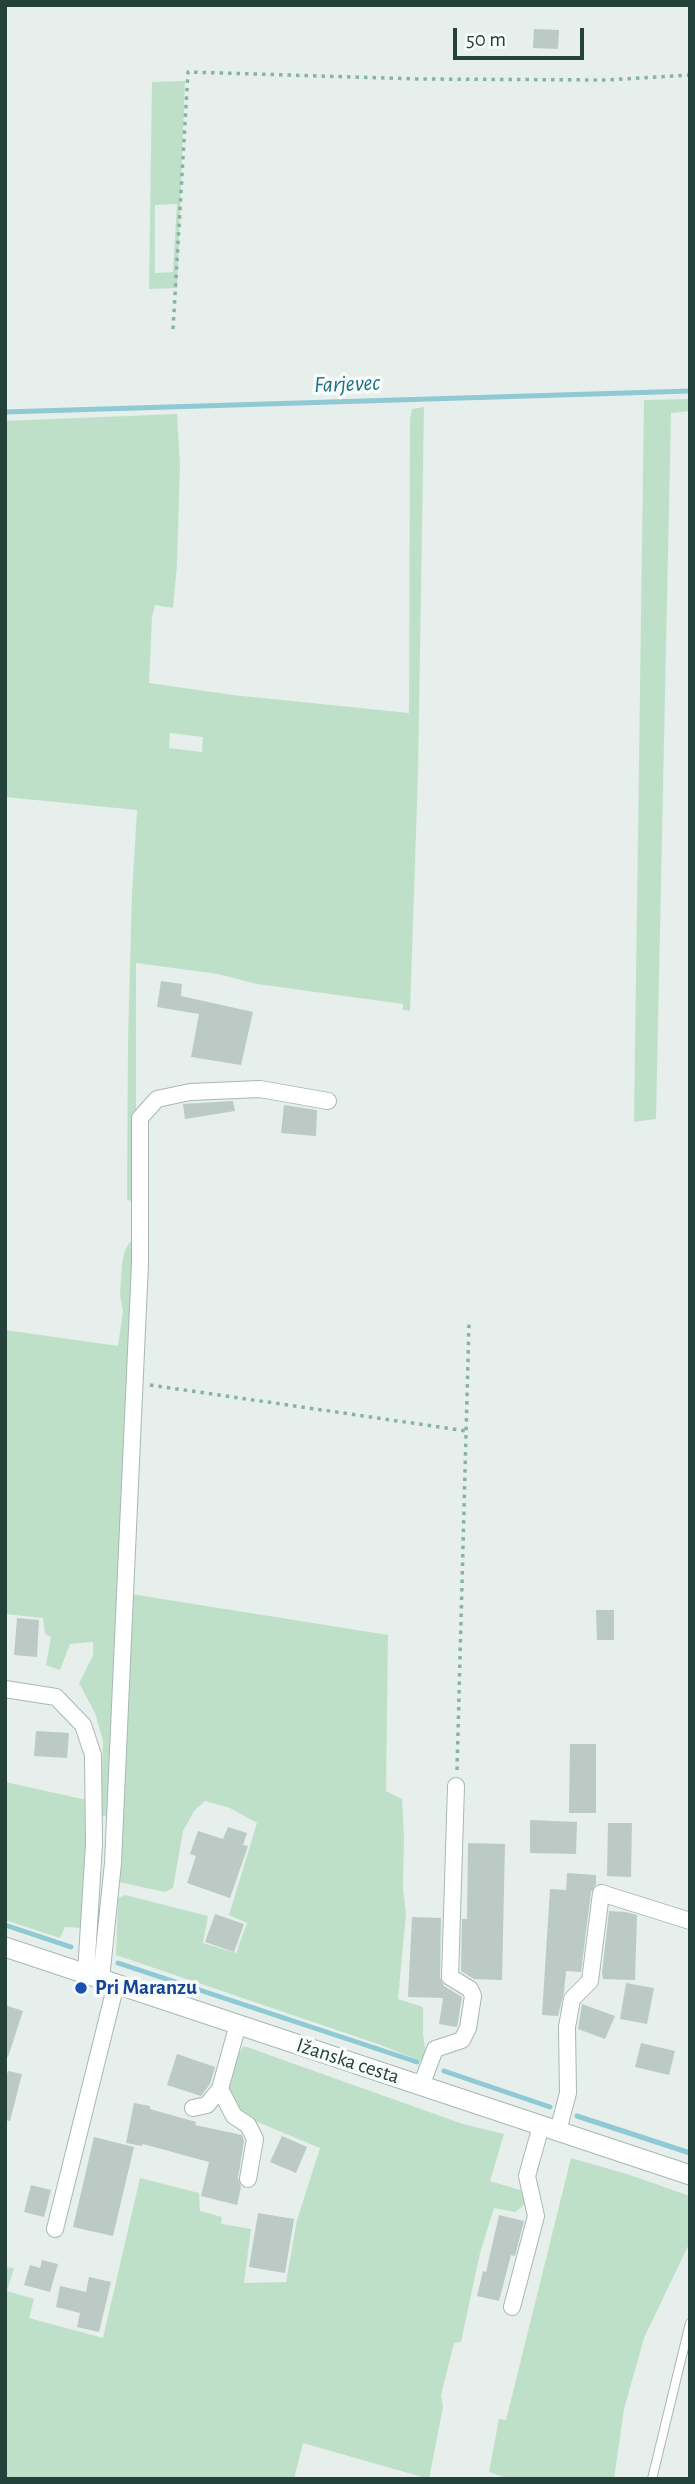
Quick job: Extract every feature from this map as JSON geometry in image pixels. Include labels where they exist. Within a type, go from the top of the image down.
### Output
[{"type":"street","points":[[55,2229],[101,1979],[113,1863],[140,1263],[140,1118],[157,1099],[190,1092],[260,1089],[328,1101]]},
{"type":"street","points":[[5,1689],[56,1697],[83,1725],[93,1755],[94,1844],[101,1979]]},
{"type":"street","points":[[421,2085],[435,2049],[462,2040],[468,2028],[473,1996],[470,1989],[450,1977],[457,1786]]},
{"type":"street","points":[[512,2307],[536,2216],[527,2176],[568,2093],[567,2027],[572,1999],[590,1981],[601,1893],[690,1922]]},
{"type":"street","name":"Ižanska cesta","points":[[5,1947],[690,2175]]},
{"type":"street","points":[[193,2108],[207,2105],[220,2089],[238,2024]]},
{"type":"street","points":[[220,2089],[234,2116],[247,2125],[256,2139],[248,2179]]},
{"type":"lane","points":[[652,2479],[690,2323]]},
{"type":"path","points":[[173,329],[188,72],[433,79],[606,80],[690,75]]},
{"type":"path","points":[[457,1786],[469,1323]]},
{"type":"path","points":[[134,1382],[467,1431]]},
{"type":"green space","points":[[185,81],[177,288],[149,289],[152,82]],"holes":[[[177,204],[173,272],[155,273],[155,205]]]},
{"type":"green space","points":[[690,399],[690,411],[671,413],[656,1119],[634,1122],[644,400]]},
{"type":"green space","points":[[424,407],[418,774],[410,1011],[403,1010],[403,1004],[257,984],[218,974],[136,963],[133,1203],[127,1199],[128,1040],[137,810],[5,797],[5,421],[177,414],[180,465],[173,608],[155,605],[149,683],[233,695],[409,713],[412,409]],"holes":[[[170,733],[203,737],[202,752],[169,748]]]},
{"type":"green space","points":[[132,1239],[130,1387],[110,1815],[101,1816],[103,1741],[95,1713],[79,1683],[93,1656],[93,1642],[70,1644],[60,1670],[46,1665],[51,1637],[45,1634],[43,1618],[5,1614],[5,1330],[118,1346],[123,1311],[120,1295],[122,1264],[125,1250]]},
{"type":"green space","points":[[131,1594],[388,1635],[386,1791],[402,1799],[404,1837],[403,1888],[406,1914],[398,1999],[423,2007],[426,2055],[421,2061],[116,1955],[118,1898],[125,1895],[208,1916],[203,1943],[236,1953],[247,1923],[229,1915],[257,1823],[230,1808],[205,1801],[194,1811],[183,1831],[173,1888],[165,1892],[119,1882]]},
{"type":"green space","points":[[5,1782],[87,1800],[82,1928],[65,1927],[60,1938],[5,1920]]},
{"type":"green space","points":[[244,2046],[463,2124],[504,2134],[490,2181],[520,2190],[527,2198],[523,2206],[515,2212],[494,2208],[480,2253],[461,2342],[454,2343],[441,2395],[443,2407],[429,2479],[303,2443],[294,2479],[5,2479],[5,2267],[14,2268],[7,2291],[34,2299],[29,2318],[103,2338],[140,2178],[199,2193],[200,2211],[222,2217],[221,2224],[251,2229],[244,2283],[286,2282],[297,2220],[320,2148],[243,2116],[229,2098],[228,2085],[236,2057]]},
{"type":"green space","points":[[571,2158],[690,2196],[690,2242],[644,2338],[624,2409],[614,2479],[509,2479],[489,2472],[499,2419],[506,2420]]},
{"type":"building","points":[[534,29],[559,30],[558,49],[533,48]]},
{"type":"building","points":[[161,981],[182,984],[181,996],[253,1012],[241,1065],[191,1057],[199,1014],[157,1007]]},
{"type":"building","points":[[233,1101],[235,1111],[185,1119],[183,1104]]},
{"type":"building","points":[[284,1105],[317,1110],[316,1136],[281,1133]]},
{"type":"building","points":[[596,1610],[614,1610],[614,1640],[597,1640]]},
{"type":"building","points":[[17,1618],[39,1620],[37,1657],[14,1655]]},
{"type":"building","points":[[36,1731],[69,1733],[67,1758],[34,1756]]},
{"type":"building","points":[[570,1744],[596,1744],[596,1813],[569,1813]]},
{"type":"building","points":[[530,1820],[577,1822],[576,1854],[530,1853]]},
{"type":"building","points":[[608,1823],[632,1823],[631,1877],[607,1876]]},
{"type":"building","points":[[228,1827],[247,1833],[243,1845],[248,1846],[230,1898],[187,1883],[196,1856],[190,1854],[198,1831],[223,1839]]},
{"type":"building","points":[[468,1843],[505,1844],[502,1980],[474,1979],[461,1971],[462,1919],[467,1919]]},
{"type":"building","points":[[567,1873],[596,1875],[596,1884],[591,1892],[581,1972],[566,1971],[558,2016],[542,2015],[550,1889],[566,1890]]},
{"type":"building","points":[[609,1911],[637,1915],[635,1980],[603,1979]]},
{"type":"building","points":[[215,1914],[244,1924],[234,1952],[205,1942]]},
{"type":"building","points":[[412,1917],[441,1918],[440,1977],[444,1986],[462,1997],[457,2027],[439,2024],[443,1998],[408,1997]]},
{"type":"building","points":[[626,1983],[654,1988],[647,2024],[620,2019]]},
{"type":"building","points":[[582,2004],[615,2016],[605,2039],[578,2029]]},
{"type":"building","points":[[5,2005],[23,2011],[8,2057],[5,2056]]},
{"type":"building","points":[[641,2043],[675,2051],[669,2075],[635,2067]]},
{"type":"building","points":[[177,2054],[215,2067],[210,2084],[201,2096],[167,2085]]},
{"type":"building","points":[[8,2071],[22,2074],[10,2121],[5,2120],[5,2080]]},
{"type":"building","points":[[134,2103],[196,2122],[195,2125],[242,2135],[244,2141],[238,2178],[241,2187],[237,2205],[201,2196],[209,2162],[143,2144],[126,2143]]},
{"type":"building","points":[[282,2136],[307,2147],[296,2173],[270,2162]]},
{"type":"building","points":[[94,2137],[134,2147],[113,2236],[73,2227]]},
{"type":"building","points":[[31,2185],[51,2190],[44,2217],[24,2212]]},
{"type":"building","points":[[258,2213],[294,2219],[285,2273],[249,2267]]},
{"type":"building","points":[[499,2215],[524,2221],[515,2256],[511,2255],[499,2301],[477,2296],[483,2271],[486,2272]]},
{"type":"building","points":[[42,2260],[58,2264],[50,2292],[24,2285],[30,2265],[40,2268]]},
{"type":"building","points":[[89,2277],[111,2282],[99,2332],[77,2327],[80,2313],[56,2307],[60,2286],[86,2292]]},
{"type":"waterway","name":"Farjevec","points":[[5,412],[690,391]]},
{"type":"waterway","points":[[5,1925],[71,1947]]},
{"type":"waterway","points":[[118,1963],[417,2062]]},
{"type":"waterway","points":[[444,2071],[550,2107]]},
{"type":"waterway","points":[[577,2116],[690,2153]]},
{"type":"place","name":"Pri Maranzu","points":[[81,1988]]}]
